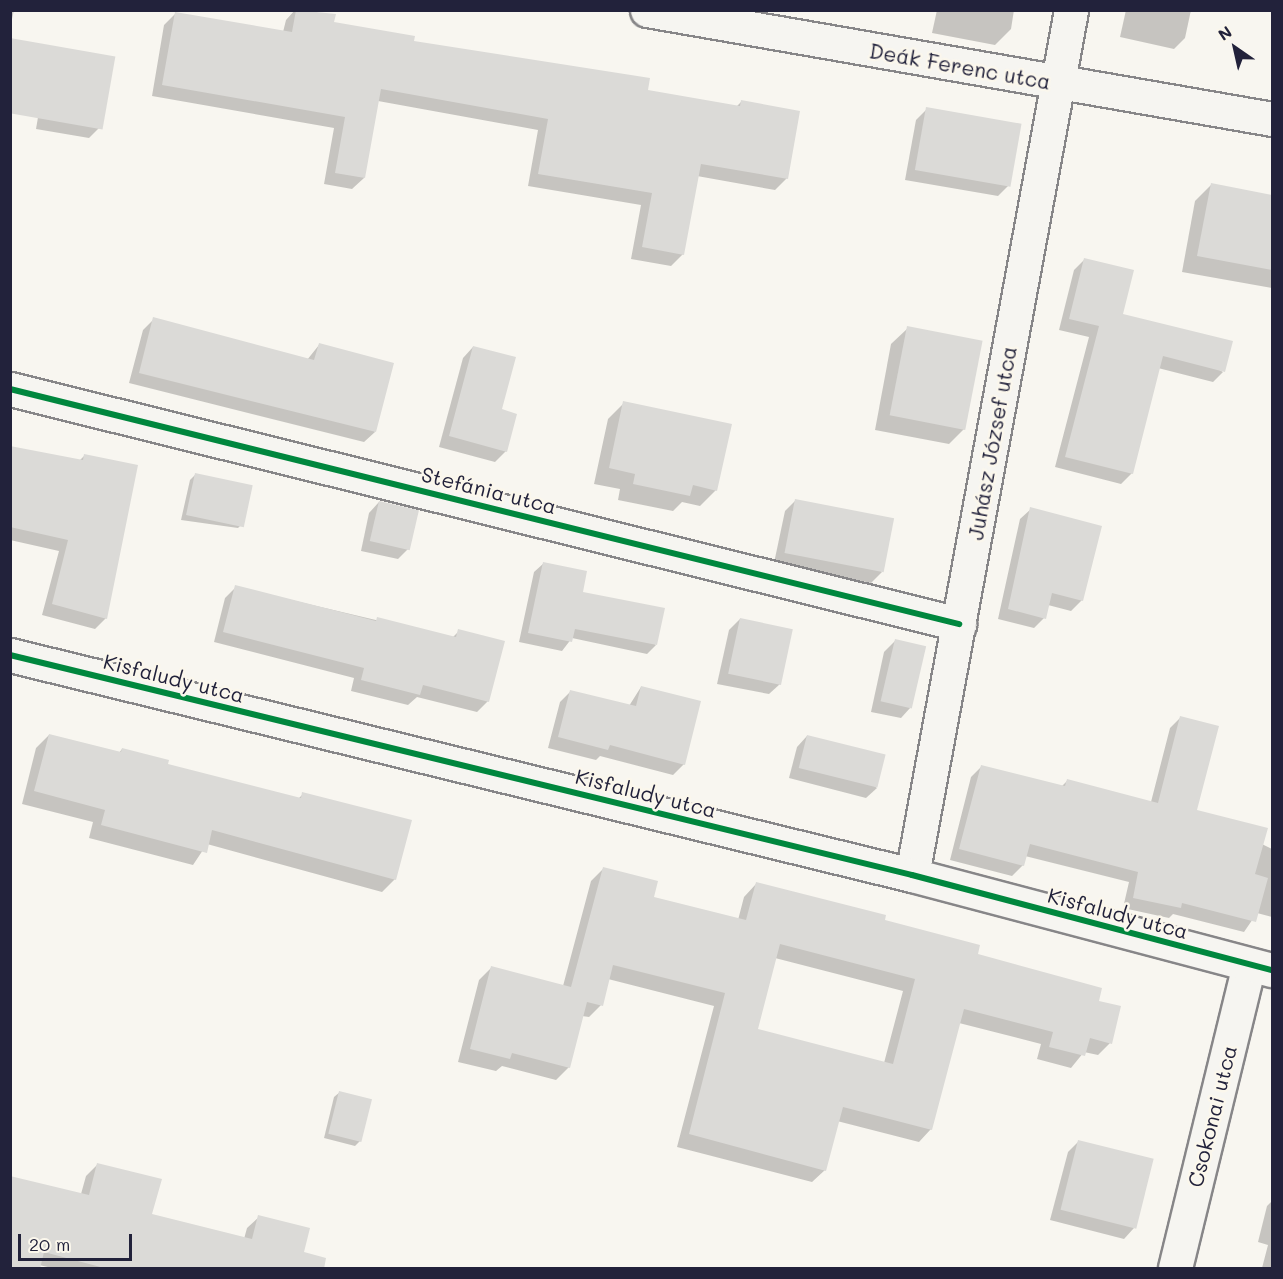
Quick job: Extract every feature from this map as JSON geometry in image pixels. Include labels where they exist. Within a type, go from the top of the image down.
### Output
[{"type":"street","name":"Deák Ferenc utca","points":[[647,10],[1059,84],[1272,119]]},
{"type":"street","name":"Juhász József utca","points":[[912,875],[1071,10]]},
{"type":"street","name":"Stefánia utca","points":[[10,388],[959,624]]},
{"type":"street","name":"Kisfaludy utca","points":[[10,655],[912,875],[1261,968]]},
{"type":"street","name":"Csokonai utca","points":[[1175,1269],[1261,968]]},
{"type":"building","points":[[296,10],[336,14],[334,22],[415,36],[414,41],[650,78],[648,90],[740,106],[741,100],[800,111],[788,179],[701,164],[684,255],[642,247],[652,193],[538,174],[548,119],[381,89],[365,178],[335,173],[345,117],[162,85],[175,12],[292,32]]},
{"type":"building","points":[[10,38],[115,57],[103,129],[10,113]]},
{"type":"building","points":[[926,107],[1022,124],[1010,187],[915,170]]},
{"type":"building","points":[[1211,183],[1272,195],[1272,270],[1197,256]]},
{"type":"building","points":[[1084,258],[1134,270],[1123,314],[1233,341],[1225,372],[1163,356],[1133,474],[1065,457],[1099,326],[1069,319]]},
{"type":"building","points":[[153,317],[314,360],[319,343],[394,363],[376,432],[139,373]]},
{"type":"building","points":[[907,326],[983,341],[965,430],[890,415]]},
{"type":"building","points":[[473,346],[516,357],[502,409],[517,414],[507,452],[449,436]]},
{"type":"building","points":[[623,401],[732,424],[717,491],[693,485],[690,496],[633,484],[635,474],[609,468]]},
{"type":"building","points":[[10,446],[83,460],[84,454],[138,465],[107,619],[52,604],[68,540],[10,527]]},
{"type":"building","points":[[195,473],[253,485],[244,527],[186,515]]},
{"type":"building","points":[[795,499],[894,518],[884,572],[785,553]]},
{"type":"building","points":[[379,501],[419,510],[410,550],[370,541]]},
{"type":"building","points":[[1030,507],[1102,526],[1083,601],[1052,593],[1046,619],[1008,609]]},
{"type":"building","points":[[543,562],[587,571],[583,592],[665,608],[657,645],[575,629],[572,642],[528,633]]},
{"type":"building","points":[[235,585],[376,621],[377,617],[456,637],[458,629],[505,641],[489,702],[423,685],[420,695],[361,680],[364,668],[223,632]]},
{"type":"building","points":[[740,618],[793,629],[781,685],[728,674]]},
{"type":"building","points":[[895,639],[926,646],[912,709],[881,701]]},
{"type":"building","points":[[641,686],[701,701],[685,765],[610,745],[608,750],[558,737],[570,690],[636,706]]},
{"type":"building","points":[[1180,716],[1219,726],[1197,810],[1268,828],[1255,874],[1268,878],[1256,922],[1182,903],[1181,908],[1133,898],[1138,872],[1030,844],[1024,866],[959,849],[981,765],[1065,786],[1067,779],[1158,803]]},
{"type":"building","points":[[49,734],[121,752],[122,748],[169,760],[168,764],[301,798],[302,792],[412,820],[396,880],[212,830],[207,853],[101,825],[105,810],[34,791]]},
{"type":"building","points":[[807,735],[886,755],[877,788],[799,768]]},
{"type":"building","points":[[603,867],[658,881],[654,897],[746,920],[756,882],[886,915],[885,920],[980,945],[978,954],[1102,988],[1099,1001],[1121,1006],[1112,1044],[1090,1038],[1085,1056],[1049,1047],[1053,1032],[964,1009],[932,1130],[843,1107],[826,1171],[689,1134],[725,993],[613,965],[603,1006],[587,1002],[570,1068],[512,1053],[510,1059],[470,1049],[491,966],[571,987]],"holes":[[[780,944],[915,979],[893,1064],[758,1029]]]},
{"type":"building","points":[[339,1091],[372,1099],[361,1142],[328,1134]]},
{"type":"building","points":[[1078,1140],[1154,1159],[1136,1229],[1061,1210]]},
{"type":"building","points":[[97,1163],[162,1179],[152,1214],[252,1239],[258,1215],[310,1228],[304,1252],[326,1258],[324,1269],[108,1269],[44,1252],[40,1269],[10,1269],[10,1176],[89,1195]]},
{"type":"cycle path","points":[[10,389],[959,624]]},
{"type":"cycle path","points":[[10,655],[912,875],[1272,970]]}]
